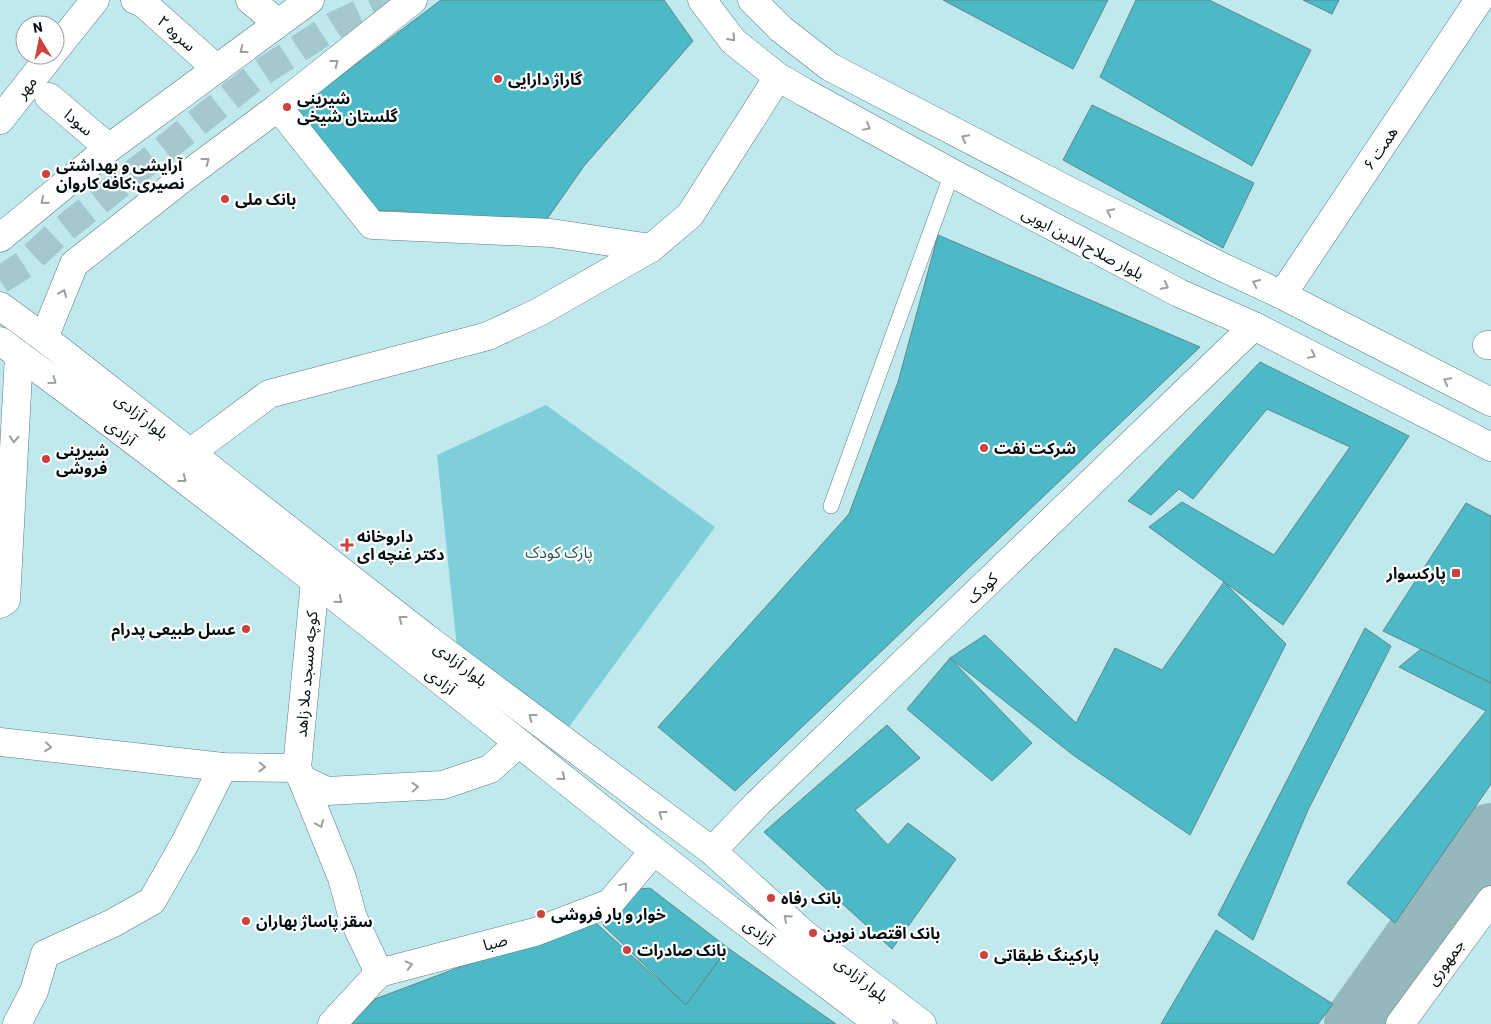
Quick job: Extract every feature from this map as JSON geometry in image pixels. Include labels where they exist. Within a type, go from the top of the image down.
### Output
[{"type":"main road","points":[[65,38],[95,0]]},
{"type":"main road","name":"سروه ۲","points":[[135,0],[143,3],[217,70]]},
{"type":"main road","points":[[250,0],[278,23]]},
{"type":"main road","points":[[0,238],[110,148],[310,0]]},
{"type":"main road","points":[[44,338],[74,264],[277,108],[413,0]]},
{"type":"main road","name":"بلوار صلاح الدین ایوبی","points":[[702,0],[733,41],[778,77],[952,173],[1179,293],[1254,326],[1491,447]]},
{"type":"main road","points":[[752,0],[781,29],[830,67],[1078,196],[1282,295],[1491,402]]},
{"type":"main road","name":"همت ۶","points":[[1282,295],[1479,0]]},
{"type":"main road","name":"مهر","points":[[0,120],[43,65]]},
{"type":"main road","points":[[193,456],[198,447],[269,394],[488,336],[539,312],[651,248],[690,215],[778,77]]},
{"type":"main road","name":"سودا","points":[[49,97],[110,148]]},
{"type":"main road","points":[[277,108],[372,225],[551,233],[651,248]]},
{"type":"main road","name":"بلوار آزادی","points":[[0,306],[44,338],[433,643],[712,851],[804,934],[922,1024]]},
{"type":"main road","name":"کودک","points":[[712,851],[758,803],[1254,326]]},
{"type":"main road","points":[[0,604],[6,600],[9,348]]},
{"type":"main road","name":"آزادی","points":[[9,348],[315,580],[654,851],[878,1024]]},
{"type":"main road","name":"کوچه مسجد ملا زاهد","points":[[300,773],[315,580]]},
{"type":"main road","points":[[0,742],[223,767],[300,773],[327,791],[443,785],[490,769],[519,743]]},
{"type":"main road","points":[[17,1024],[34,992],[45,954],[113,923],[152,901],[186,841],[223,767]]},
{"type":"main road","points":[[300,773],[342,878],[353,918],[379,972],[332,1024]]},
{"type":"main road","name":"صبا","points":[[379,972],[535,932],[610,903],[654,851]]},
{"type":"main road","name":"جمهوری","points":[[1400,1024],[1491,900]]},
{"type":"lane","points":[[831,506],[952,173]]},
{"type":"green space","name":"پارک کودک","points":[[546,405],[715,527],[566,731],[458,658],[437,455]]},
{"type":"building","name":"گاراژ دارایی","points":[[441,0],[664,0],[693,41],[584,166],[547,219],[434,228],[405,211],[364,211],[286,117]]},
{"type":"building","points":[[943,0],[1108,0],[1073,69]]},
{"type":"building","points":[[1136,0],[1209,0],[1311,50],[1252,166],[1100,77]]},
{"type":"building","points":[[1303,0],[1339,0],[1332,14]]},
{"type":"building","points":[[1092,105],[1254,183],[1223,248],[1063,160]]},
{"type":"building","name":"شرکت نفت","points":[[938,235],[1200,347],[735,791],[658,727],[849,514],[898,382]]},
{"type":"building","points":[[1260,362],[1409,436],[1283,625],[1149,527],[1182,502],[1274,555],[1350,447],[1267,409],[1193,499],[1179,489],[1151,515],[1128,501]]},
{"type":"building","name":"پارکسوار","points":[[1466,503],[1491,516],[1491,683],[1383,631]]},
{"type":"building","points":[[1224,582],[1286,644],[1190,835],[1073,755],[950,658],[985,635],[1076,723],[1115,648],[1162,670]]},
{"type":"building","points":[[1365,628],[1391,646],[1308,810],[1253,940],[1218,915]]},
{"type":"building","points":[[1421,649],[1491,683],[1491,784],[1395,923],[1347,883],[1486,711],[1399,667]]},
{"type":"building","points":[[950,658],[1032,743],[992,781],[907,709]]},
{"type":"building","points":[[887,725],[920,758],[855,810],[888,845],[908,823],[956,859],[892,949],[764,832]]},
{"type":"building","points":[[650,888],[728,948],[686,1005],[603,925],[639,889]]},
{"type":"building","points":[[596,923],[686,1005],[728,948],[836,1024],[351,1024],[375,999],[468,964]]},
{"type":"building","points":[[1216,930],[1333,1004],[1318,1024],[1161,1024]]},
{"type":"taxiway","points":[[1358,1024],[1491,837]]},
{"type":"tunnel","points":[[0,280],[25,264],[56,235],[256,76],[335,25],[390,0]]},
{"type":"place","name":"گاراژ دارایی","points":[[498,79]]},
{"type":"place","name":"شیرینی گلستان شیخی","points":[[287,107]]},
{"type":"place","name":"آرایشی و بهداشتی نصیری;کافه کاروان","points":[[46,174]]},
{"type":"place","name":"بانک ملی","points":[[225,199]]},
{"type":"place","name":"شرکت نفت","points":[[984,448]]},
{"type":"place","name":"شیرینی فروشی","points":[[46,459]]},
{"type":"place","name":"داروخانه دکتر غنچه ای","points":[[347,545]]},
{"type":"place","name":"پارکسوار","points":[[1456,573]]},
{"type":"place","name":"عسل طبیعی پدرام","points":[[246,629]]},
{"type":"place","name":"بانک رفاه","points":[[771,898]]},
{"type":"place","name":"خوار و بار فروشی","points":[[541,914]]},
{"type":"place","name":"سقز پاساژ بهاران","points":[[246,921]]},
{"type":"place","name":"بانک اقتصاد نوین","points":[[813,933]]},
{"type":"place","name":"بانک صادرات","points":[[627,950]]},
{"type":"place","name":"پارکینگ ظبقاتی","points":[[984,955]]}]
